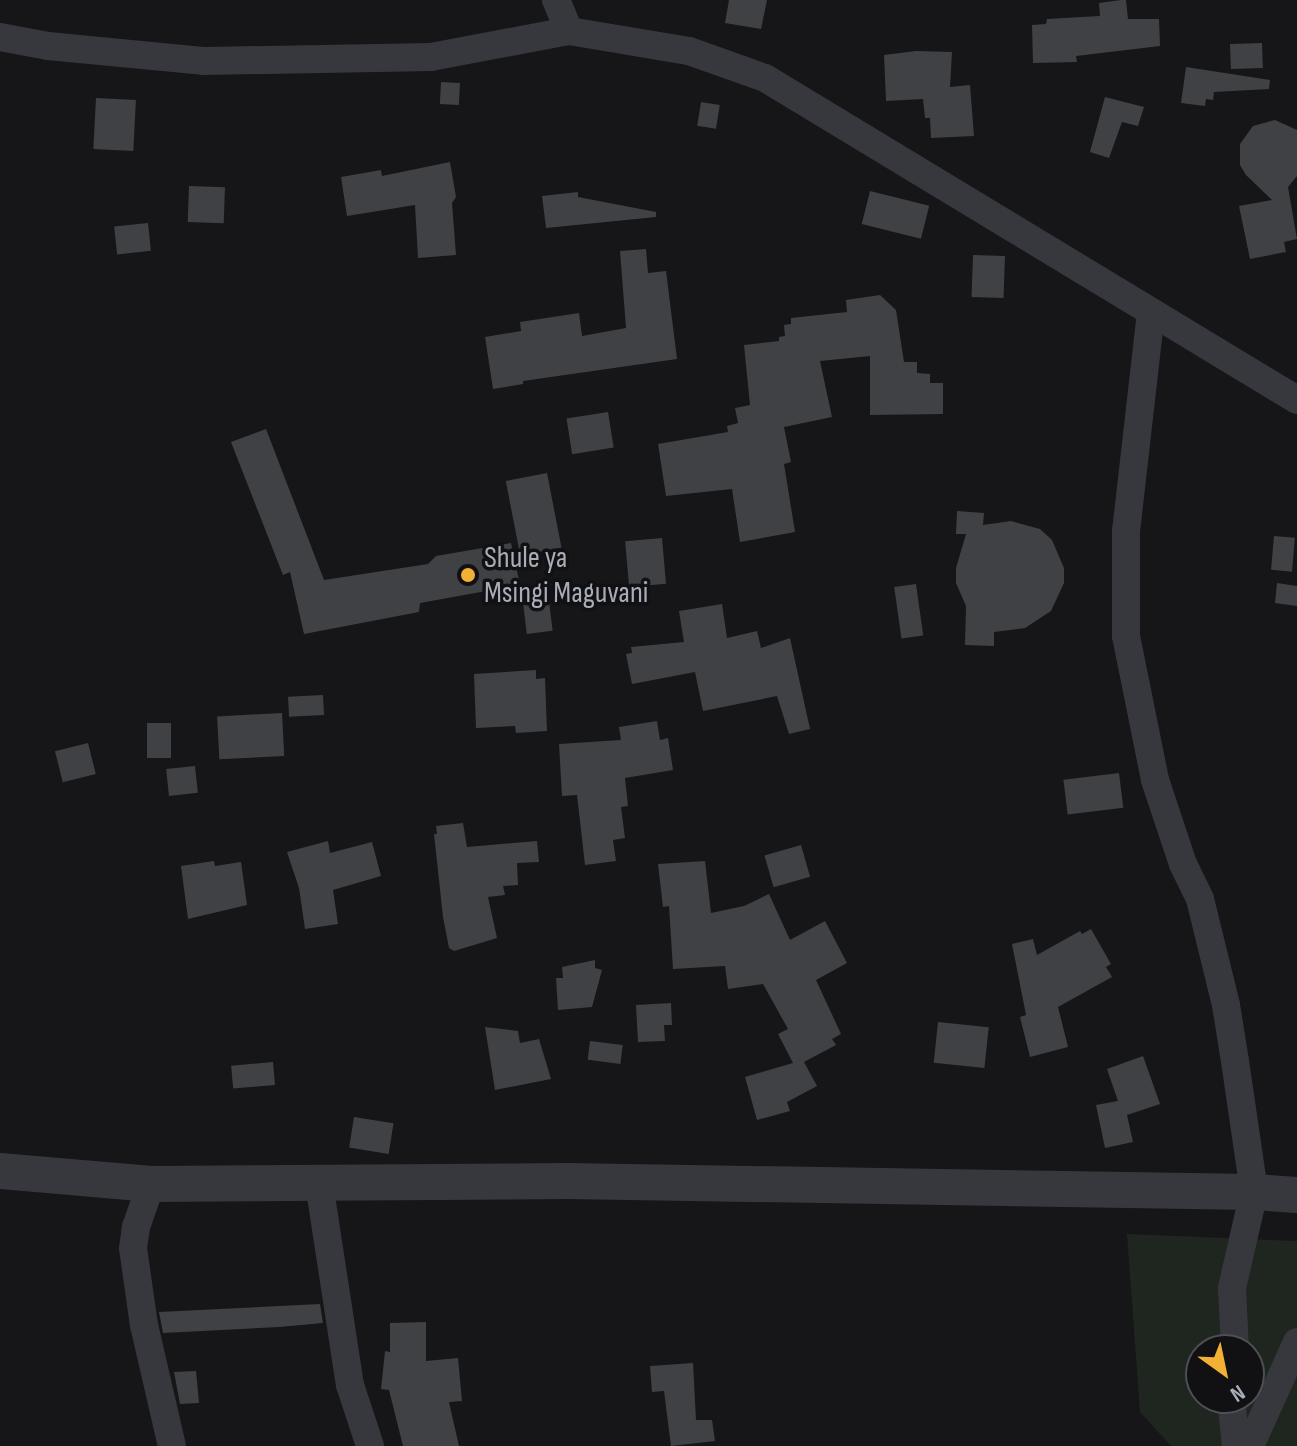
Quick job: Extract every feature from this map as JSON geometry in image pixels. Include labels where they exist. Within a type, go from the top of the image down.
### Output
[{"type":"street","points":[[556,0],[569,31]]},
{"type":"street","points":[[0,37],[48,46],[205,61],[431,57],[569,31],[689,51],[765,78],[1297,400]]},
{"type":"street","points":[[1151,312],[1126,531],[1126,636],[1155,780],[1183,864],[1200,899],[1216,961],[1254,1192],[1232,1288],[1234,1334]]},
{"type":"street","points":[[0,1171],[151,1184],[568,1181],[1297,1195]]},
{"type":"street","points":[[319,1183],[350,1385],[370,1446]]},
{"type":"street","points":[[151,1184],[136,1227],[133,1248],[144,1325],[172,1446]]},
{"type":"street","points":[[1250,1446],[1297,1342]]},
{"type":"street","points":[[1233,1414],[1236,1446]]},
{"type":"shaded area","points":[[1127,1234],[1297,1241],[1297,1446],[1171,1446],[1140,1412]]},
{"type":"building","points":[[729,0],[767,0],[761,29],[725,23]]},
{"type":"building","points":[[1126,0],[1128,19],[1159,19],[1160,46],[1076,56],[1077,62],[1033,63],[1032,25],[1046,24],[1047,19],[1100,16],[1099,3]]},
{"type":"building","points":[[1262,43],[1263,68],[1231,69],[1230,44]]},
{"type":"building","points":[[916,51],[952,52],[950,87],[970,85],[974,136],[931,138],[930,118],[925,118],[923,99],[886,101],[884,55]]},
{"type":"building","points":[[1186,67],[1270,80],[1269,89],[1214,92],[1213,100],[1206,99],[1205,106],[1181,103]]},
{"type":"building","points":[[441,82],[460,83],[459,105],[440,104]]},
{"type":"building","points":[[1105,97],[1144,107],[1138,126],[1122,122],[1109,158],[1090,152]]},
{"type":"building","points":[[96,98],[136,100],[133,151],[93,149]]},
{"type":"building","points":[[701,102],[720,105],[716,129],[697,126]]},
{"type":"building","points":[[1275,120],[1297,130],[1297,176],[1288,187],[1297,239],[1284,242],[1286,252],[1250,259],[1239,206],[1272,200],[1240,165],[1240,144],[1253,126]]},
{"type":"building","points":[[450,162],[456,197],[452,203],[456,255],[418,258],[415,205],[347,216],[341,177],[381,170],[382,176]]},
{"type":"building","points":[[189,186],[225,187],[224,223],[188,222]]},
{"type":"building","points":[[870,191],[929,206],[921,239],[862,224]]},
{"type":"building","points":[[578,192],[578,197],[656,212],[656,217],[546,228],[542,196]]},
{"type":"building","points":[[148,223],[151,251],[117,254],[114,227]]},
{"type":"building","points":[[646,249],[648,273],[666,271],[677,359],[523,381],[523,384],[493,389],[485,337],[521,331],[520,322],[579,313],[582,336],[626,328],[620,251]]},
{"type":"building","points":[[973,255],[1005,256],[1004,298],[972,297]]},
{"type":"building","points":[[880,295],[896,310],[904,362],[917,362],[917,373],[930,374],[930,383],[943,383],[943,414],[870,415],[870,356],[820,361],[832,417],[784,427],[791,462],[784,464],[795,532],[740,542],[732,489],[666,496],[658,444],[728,432],[727,426],[738,423],[735,408],[750,405],[744,345],[779,341],[779,337],[785,336],[784,325],[791,324],[791,318],[847,312],[846,300]]},
{"type":"building","points":[[608,412],[614,448],[572,454],[567,419]]},
{"type":"building","points":[[266,429],[324,580],[428,564],[436,556],[511,543],[520,585],[420,603],[419,612],[304,634],[290,572],[283,575],[231,442]]},
{"type":"building","points":[[547,473],[562,548],[520,556],[506,481]]},
{"type":"building","points":[[957,511],[984,513],[983,525],[1011,521],[1040,529],[1052,540],[1064,568],[1064,583],[1051,611],[1025,628],[994,632],[994,646],[965,645],[966,606],[956,583],[956,568],[966,534],[956,534]]},
{"type":"building","points":[[1274,536],[1295,538],[1292,572],[1271,570]]},
{"type":"building","points":[[662,538],[666,584],[629,587],[625,541]]},
{"type":"building","points":[[1277,583],[1297,586],[1297,606],[1275,603]]},
{"type":"building","points":[[916,584],[923,635],[901,639],[894,587]]},
{"type":"building","points":[[548,593],[553,631],[527,634],[522,596]]},
{"type":"building","points":[[722,604],[727,638],[757,631],[761,648],[790,638],[810,729],[789,734],[777,696],[703,711],[695,672],[632,684],[626,654],[632,653],[631,647],[684,642],[679,611]]},
{"type":"building","points":[[536,670],[536,679],[545,678],[547,731],[516,733],[515,726],[476,728],[474,674]]},
{"type":"building","points":[[323,695],[324,715],[289,717],[288,697]]},
{"type":"building","points":[[282,713],[284,756],[219,759],[217,716]]},
{"type":"building","points":[[657,721],[660,740],[668,738],[673,770],[625,778],[628,806],[621,807],[625,838],[613,840],[616,861],[585,865],[577,795],[562,796],[559,744],[621,740],[619,727]]},
{"type":"building","points":[[147,723],[171,723],[171,758],[147,758]]},
{"type":"building","points":[[88,743],[96,774],[63,782],[55,751]]},
{"type":"building","points":[[195,766],[198,793],[169,796],[166,769]]},
{"type":"building","points":[[1119,773],[1123,808],[1068,815],[1063,780]]},
{"type":"building","points":[[463,823],[467,847],[537,841],[539,862],[517,863],[518,885],[503,886],[505,895],[488,897],[497,938],[454,951],[449,948],[443,917],[434,834],[437,834],[436,826]]},
{"type":"building","points":[[328,841],[330,853],[372,842],[381,876],[333,890],[338,924],[305,929],[299,888],[287,852]]},
{"type":"building","points":[[801,845],[810,877],[774,887],[764,855]]},
{"type":"building","points":[[214,861],[215,866],[241,862],[247,905],[188,919],[181,866]]},
{"type":"building","points":[[705,861],[711,913],[744,906],[769,894],[790,940],[825,921],[847,963],[816,980],[841,1034],[832,1039],[836,1045],[804,1062],[817,1086],[787,1102],[790,1111],[757,1120],[745,1077],[793,1063],[778,1034],[788,1029],[763,984],[728,989],[725,966],[673,969],[669,906],[663,907],[658,864]]},
{"type":"building","points":[[1091,929],[1111,964],[1106,967],[1112,977],[1058,1007],[1068,1047],[1030,1057],[1020,1017],[1026,1015],[1012,944],[1033,939],[1037,955],[1080,931],[1082,934]]},
{"type":"building","points":[[595,960],[595,968],[602,970],[592,1007],[558,1010],[556,978],[563,978],[562,967]]},
{"type":"building","points":[[671,1003],[672,1025],[664,1025],[665,1041],[638,1042],[636,1005]]},
{"type":"building","points":[[938,1022],[989,1027],[984,1068],[934,1063]]},
{"type":"building","points":[[485,1027],[518,1031],[520,1043],[539,1039],[551,1079],[495,1090]]},
{"type":"building","points":[[590,1041],[623,1045],[620,1064],[588,1060]]},
{"type":"building","points":[[1143,1056],[1160,1104],[1127,1115],[1133,1142],[1105,1148],[1096,1105],[1118,1101],[1107,1069]]},
{"type":"building","points":[[273,1062],[275,1085],[233,1089],[231,1066]]},
{"type":"building","points":[[354,1117],[394,1123],[389,1154],[349,1148]]},
{"type":"building","points":[[320,1304],[323,1323],[163,1333],[159,1312]]},
{"type":"building","points":[[426,1322],[426,1361],[458,1358],[462,1401],[449,1402],[459,1446],[403,1446],[389,1390],[381,1389],[385,1351],[390,1352],[390,1323]]},
{"type":"building","points":[[693,1363],[696,1420],[712,1420],[715,1441],[671,1446],[664,1391],[652,1392],[650,1366]]},
{"type":"building","points":[[196,1371],[199,1403],[180,1404],[174,1372]]},
{"type":"place","name":"Shule ya Msingi Maguvani","points":[[468,575]]}]
